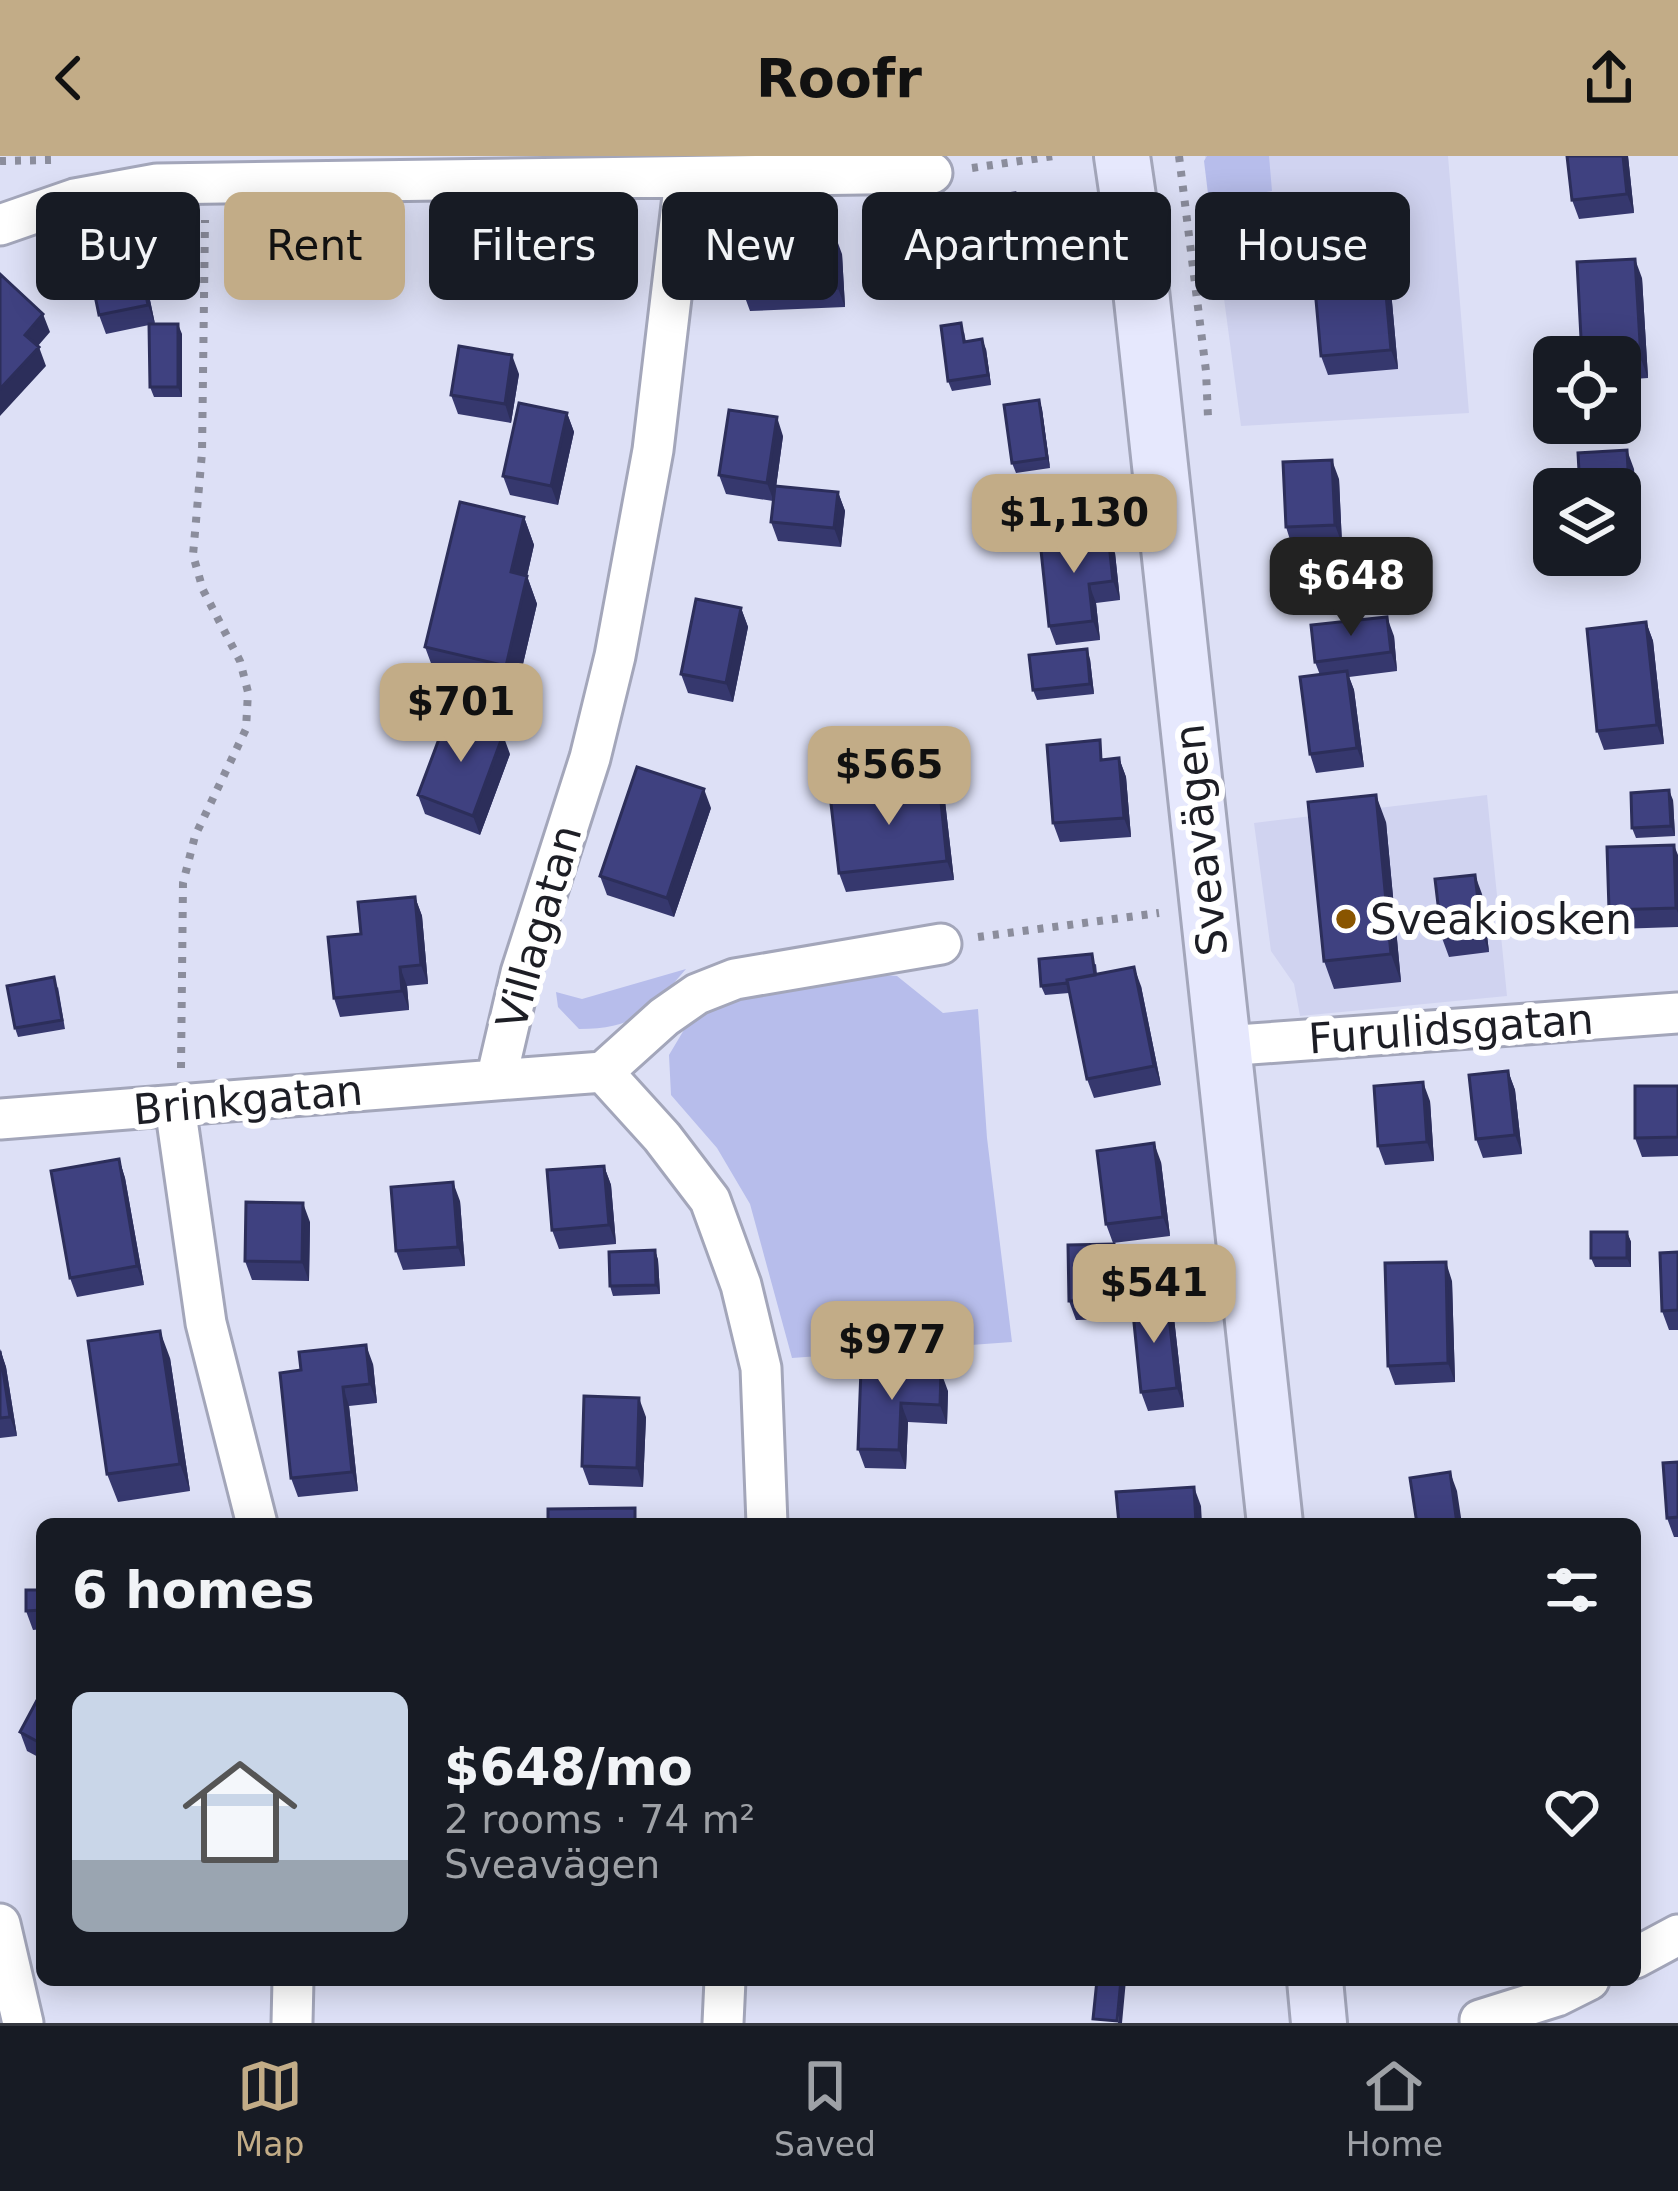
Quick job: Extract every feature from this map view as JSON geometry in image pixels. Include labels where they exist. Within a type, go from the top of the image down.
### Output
[{"type":"main road","name":"Sveavägen","points":[[1122,156],[1139,272],[1274,1518]]},
{"type":"main road","points":[[1316,1986],[1319,2023]]},
{"type":"street","points":[[0,225],[75,200],[157,184],[522,169],[685,179],[932,173]]},
{"type":"street","name":"Villagatan","points":[[603,1072],[496,1079],[521,973],[590,758],[615,656],[652,451],[685,179]]},
{"type":"street","points":[[766,1518],[760,1368],[741,1285],[710,1200],[603,1072],[664,1017],[698,994],[735,979],[941,944]]},
{"type":"street","name":"Furulidsgatan","points":[[1223,1046],[1678,1013]]},
{"type":"street","name":"Brinkgatan","points":[[0,1119],[496,1079]]},
{"type":"street","points":[[180,1106],[206,1323],[255,1518]]},
{"type":"street","points":[[0,1924],[23,2023]]},
{"type":"street","points":[[1641,1955],[1678,1935]]},
{"type":"street","points":[[292,2023],[293,1986]]},
{"type":"street","points":[[723,2023],[725,1986]]},
{"type":"street","points":[[1480,2020],[1577,1986]]},
{"type":"path","points":[[932,173],[1054,156]]},
{"type":"path","points":[[180,1106],[183,883],[195,836],[247,729],[248,692],[240,661],[203,590],[194,555],[202,453],[206,184]]},
{"type":"path","points":[[941,944],[1016,929],[1208,908]]},
{"type":"shaded area","points":[[1205,156],[1448,156],[1469,413],[1241,426],[1224,300],[1410,300],[1410,192],[1210,192]]},
{"type":"shaded area","points":[[1207,156],[1269,156],[1272,191],[1208,192]]},
{"type":"shaded area","points":[[1487,795],[1507,996],[1300,1016],[1294,984],[1271,951],[1254,823]]},
{"type":"shaded area","points":[[686,969],[652,1006],[629,1021],[579,1029],[558,1007],[556,992],[582,999]]},
{"type":"shaded area","points":[[873,974],[897,976],[943,1013],[978,1009],[987,1138],[1012,1342],[792,1358],[750,1204],[717,1148],[671,1095],[669,1055],[691,1018],[739,998]]},
{"type":"building","points":[[1567,156],[1623,156],[1627,194],[1572,200]]},
{"type":"building","points":[[1635,259],[1640,336],[1581,336],[1577,262]]},
{"type":"building","points":[[0,274],[43,314],[25,335],[39,347],[0,389]]},
{"type":"building","points":[[96,300],[147,300],[148,305],[99,315]]},
{"type":"building","points":[[1316,300],[1387,300],[1391,350],[1321,356]]},
{"type":"building","points":[[961,323],[964,342],[982,339],[988,375],[948,381],[941,326]]},
{"type":"building","points":[[149,324],[178,324],[178,387],[150,387]]},
{"type":"building","points":[[459,346],[512,355],[505,404],[451,395]]},
{"type":"building","points":[[1039,400],[1047,458],[1012,463],[1004,405]]},
{"type":"building","points":[[519,403],[567,413],[551,486],[503,476]]},
{"type":"building","points":[[729,410],[777,417],[767,483],[719,475]]},
{"type":"building","points":[[1627,450],[1628,468],[1579,468],[1578,453]]},
{"type":"building","points":[[1332,460],[1335,525],[1286,527],[1283,462]]},
{"type":"building","points":[[775,486],[838,492],[834,528],[771,522]]},
{"type":"building","points":[[460,502],[524,517],[511,572],[527,576],[506,666],[425,647]]},
{"type":"building","points":[[1108,534],[1113,581],[1089,584],[1093,621],[1049,626],[1040,541]]},
{"type":"building","points":[[696,599],[741,608],[726,683],[681,674]]},
{"type":"building","points":[[1387,617],[1391,652],[1315,662],[1311,625]]},
{"type":"building","points":[[1646,622],[1657,725],[1597,731],[1587,629]]},
{"type":"building","points":[[1087,649],[1090,684],[1033,690],[1029,655]]},
{"type":"building","points":[[1347,671],[1357,748],[1310,754],[1300,677]]},
{"type":"building","points":[[448,715],[503,735],[473,816],[418,795]]},
{"type":"building","points":[[1100,740],[1101,760],[1119,758],[1124,818],[1053,823],[1047,745]]},
{"type":"building","points":[[637,767],[704,789],[667,898],[600,876]]},
{"type":"building","points":[[939,782],[947,861],[839,873],[830,795]]},
{"type":"building","points":[[1669,790],[1671,826],[1632,828],[1631,793]]},
{"type":"building","points":[[1376,795],[1391,954],[1324,961],[1308,802]]},
{"type":"building","points":[[1674,845],[1676,908],[1609,910],[1607,847]]},
{"type":"building","points":[[1475,875],[1482,933],[1442,938],[1435,879]]},
{"type":"building","points":[[415,897],[421,965],[400,967],[402,991],[334,998],[328,937],[361,934],[358,902]]},
{"type":"building","points":[[1092,954],[1095,975],[1041,986],[1039,959]]},
{"type":"building","points":[[1134,967],[1154,1066],[1087,1079],[1067,980]]},
{"type":"building","points":[[54,977],[62,1020],[15,1028],[7,986]]},
{"type":"building","points":[[1508,1071],[1515,1135],[1476,1139],[1469,1075]]},
{"type":"building","points":[[1423,1082],[1427,1142],[1378,1146],[1374,1086]]},
{"type":"building","points":[[1635,1086],[1678,1086],[1678,1137],[1635,1138]]},
{"type":"building","points":[[1154,1143],[1163,1217],[1106,1224],[1097,1151]]},
{"type":"building","points":[[119,1159],[137,1266],[70,1278],[51,1171]]},
{"type":"building","points":[[604,1166],[609,1225],[552,1230],[547,1170]]},
{"type":"building","points":[[453,1182],[458,1247],[396,1251],[391,1187]]},
{"type":"building","points":[[246,1202],[303,1203],[302,1262],[245,1261]]},
{"type":"building","points":[[1591,1232],[1627,1232],[1627,1258],[1591,1258]]},
{"type":"building","points":[[1114,1244],[1116,1300],[1069,1301],[1068,1245]]},
{"type":"building","points":[[655,1250],[656,1285],[610,1286],[609,1252]]},
{"type":"building","points":[[1678,1252],[1678,1310],[1662,1311],[1660,1253]]},
{"type":"building","points":[[1446,1262],[1448,1363],[1388,1366],[1385,1263]]},
{"type":"building","points":[[1167,1299],[1177,1388],[1141,1392],[1132,1303]]},
{"type":"building","points":[[160,1331],[180,1464],[107,1474],[88,1341]]},
{"type":"building","points":[[366,1345],[370,1384],[343,1387],[352,1472],[291,1478],[280,1373],[301,1370],[299,1352]]},
{"type":"building","points":[[0,1351],[10,1417],[0,1418]]},
{"type":"building","points":[[861,1369],[941,1372],[940,1405],[901,1403],[899,1450],[858,1449]]},
{"type":"building","points":[[584,1396],[639,1398],[637,1468],[582,1466]]},
{"type":"building","points":[[1678,1462],[1678,1517],[1667,1518],[1663,1463]]},
{"type":"building","points":[[1450,1472],[1456,1518],[1416,1518],[1410,1478]]},
{"type":"building","points":[[1194,1487],[1196,1518],[1118,1518],[1116,1492]]},
{"type":"building","points":[[635,1508],[635,1518],[548,1518],[548,1509]]},
{"type":"building","points":[[26,1590],[36,1590],[36,1610],[26,1611]]},
{"type":"building","points":[[36,1702],[36,1741],[20,1732]]},
{"type":"building","points":[[1096,1986],[1120,1986],[1117,2021],[1093,2019]]},
{"type":"place","name":"Sveakiosken","points":[[1346,919]]}]
